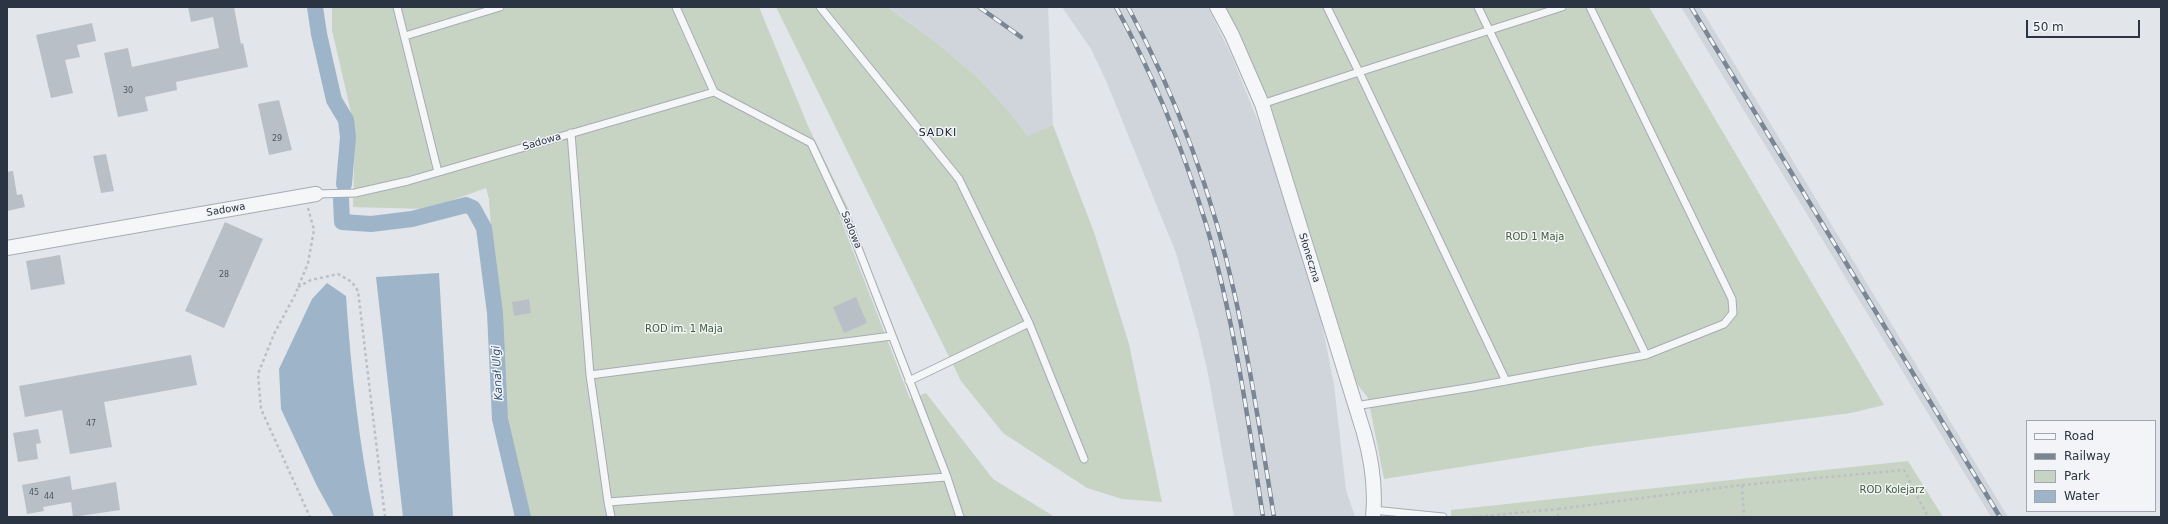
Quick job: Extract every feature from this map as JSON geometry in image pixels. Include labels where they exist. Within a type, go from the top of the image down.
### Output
[{"type":"street","name":"Słoneczna","points":[[1217,7],[1232,35],[1262,104],[1355,406],[1371,459],[1374,487],[1373,514]]},
{"type":"street","name":"Sadowa","points":[[7,248],[311,195]]},
{"type":"lane","points":[[397,7],[438,172]]},
{"type":"lane","points":[[404,36],[500,7]]},
{"type":"lane","points":[[676,7],[714,92]]},
{"type":"lane","points":[[820,7],[959,178],[1029,323],[1084,460]]},
{"type":"lane","points":[[1327,7],[1506,381]]},
{"type":"lane","points":[[1478,7],[1646,355]]},
{"type":"lane","points":[[1262,104],[1562,7]]},
{"type":"lane","points":[[1355,406],[1506,381],[1646,355],[1724,324],[1733,313],[1732,299],[1590,7]]},
{"type":"lane","name":"Sadowa","points":[[311,195],[355,193],[438,172],[714,92],[811,143],[848,222],[947,477],[960,517]]},
{"type":"lane","points":[[571,133],[590,375],[611,517]]},
{"type":"lane","points":[[909,381],[1029,323]]},
{"type":"lane","points":[[590,375],[892,336]]},
{"type":"lane","points":[[608,502],[947,477]]},
{"type":"lane","points":[[1373,514],[1443,517]]},
{"type":"path","points":[[310,517],[261,409],[258,374],[274,334],[298,287],[308,263],[314,230],[311,195]]},
{"type":"path","points":[[298,287],[311,280],[338,274],[352,282],[358,291],[385,517]]},
{"type":"path","points":[[1473,517],[1558,509],[1742,485],[1904,470],[1928,517]]},
{"type":"path","points":[[1742,485],[1744,517]]},
{"type":"path","points":[[1558,509],[1558,517]]},
{"type":"shaded area","points":[[887,7],[1048,7],[1053,125],[1029,137],[1007,109],[976,76],[936,42]]},
{"type":"shaded area","points":[[1062,7],[1208,7],[1232,57],[1272,156],[1318,304],[1334,385],[1346,490],[1355,517],[1234,517],[1208,374],[1198,330],[1176,253],[1107,83],[1091,49]]},
{"type":"shaded area","points":[[1681,7],[1700,7],[2008,517],[1991,517]]},
{"type":"green space","name":"ROD im. 1 Maja","points":[[332,7],[759,7],[808,126],[849,210],[839,215],[910,399],[926,393],[993,479],[1055,517],[524,517],[503,417],[489,199],[486,188],[428,209],[353,207],[355,130],[332,30]]},
{"type":"green space","points":[[776,7],[887,7],[936,42],[976,76],[1007,109],[1028,136],[1053,125],[1095,235],[1129,344],[1162,502],[1122,499],[1087,488],[1003,433],[961,381]]},
{"type":"green space","name":"ROD 1 Maja","points":[[1226,7],[1649,7],[1884,405],[1851,413],[1594,446],[1384,479],[1368,398],[1357,384],[1269,102]]},
{"type":"green space","name":"ROD Kolejarz","points":[[1908,461],[1943,517],[1451,517],[1451,510]]},
{"type":"water","points":[[439,273],[453,517],[403,517],[376,277]]},
{"type":"water","points":[[327,283],[346,296],[356,407],[374,517],[334,517],[317,486],[281,409],[279,369],[312,299]]},
{"type":"building","points":[[188,7],[234,7],[241,44],[243,43],[248,67],[176,82],[177,90],[145,97],[148,111],[118,117],[104,53],[128,48],[132,67],[219,48],[213,17],[191,22]]},
{"type":"building","points":[[92,23],[96,41],[77,45],[80,57],[65,60],[73,93],[51,98],[36,35]]},
{"type":"building","points":[[279,100],[292,150],[269,155],[258,104]]},
{"type":"building","points":[[106,154],[114,191],[101,193],[93,156]]},
{"type":"building","points":[[13,171],[17,195],[22,194],[25,207],[7,211],[7,172]]},
{"type":"building","points":[[225,222],[263,239],[224,328],[185,311]]},
{"type":"building","points":[[60,255],[65,284],[31,290],[26,261]]},
{"type":"building","points":[[856,297],[867,323],[844,333],[833,307]]},
{"type":"building","points":[[529,299],[531,313],[514,316],[512,302]]},
{"type":"building","points":[[191,355],[197,385],[104,402],[112,447],[70,454],[62,410],[25,417],[19,386]]},
{"type":"building","points":[[38,429],[41,443],[36,444],[38,459],[18,462],[13,433]]},
{"type":"building","points":[[70,476],[72,490],[116,482],[120,510],[73,517],[71,502],[43,507],[44,511],[27,514],[22,485]]},
{"type":"waterway","points":[[315,7],[319,34],[334,100],[346,120],[348,137],[344,184]]},
{"type":"waterway","name":"Kanał Ulgi","points":[[341,199],[342,222],[371,224],[412,219],[466,205],[473,208],[484,228],[495,313],[500,419],[523,517]]},
{"type":"railway","points":[[979,7],[1021,37]]},
{"type":"railway","points":[[1116,7],[1143,59],[1167,113],[1188,168],[1206,224],[1225,296],[1246,406],[1263,517]]},
{"type":"railway","points":[[1128,7],[1146,41],[1178,112],[1192,148],[1216,221],[1241,323],[1274,517]]},
{"type":"railway","points":[[1691,7],[2000,517]]},
{"type":"district","name":"SADKI","points":[[938,133]]}]
